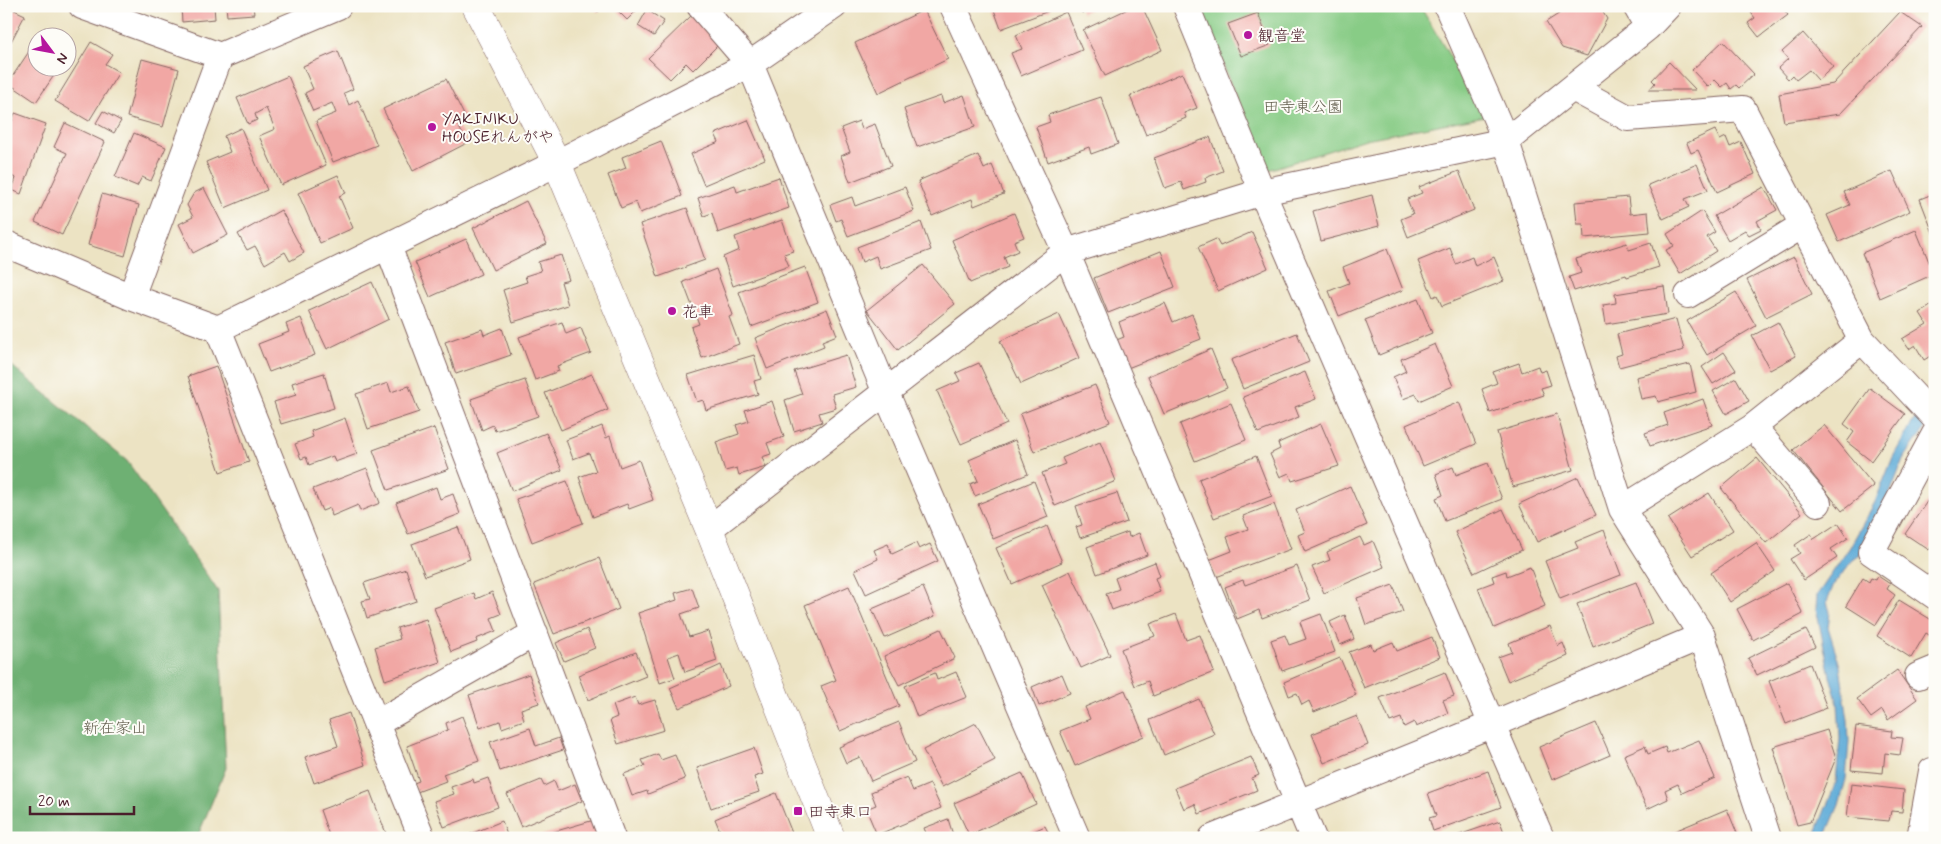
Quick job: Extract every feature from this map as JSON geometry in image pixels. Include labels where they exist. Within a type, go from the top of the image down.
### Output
[{"type":"street","points":[[82,6],[220,56],[338,6]]},
{"type":"street","points":[[476,6],[557,163],[709,529],[831,838]]},
{"type":"street","points":[[700,6],[750,64],[886,392],[1077,838]]},
{"type":"street","points":[[6,244],[131,297],[218,329],[557,163],[750,64],[834,6]]},
{"type":"street","points":[[953,6],[1066,252],[1313,838]]},
{"type":"street","points":[[1186,6],[1262,192],[1541,838]]},
{"type":"street","points":[[1447,6],[1506,141],[1622,509],[1702,636],[1768,838]]},
{"type":"street","points":[[709,529],[1066,252],[1262,192],[1506,141],[1573,88],[1642,16],[1668,6]]},
{"type":"street","points":[[131,297],[220,56]]},
{"type":"street","points":[[1573,88],[1628,118],[1743,109],[1862,340],[1929,411]]},
{"type":"street","points":[[1688,295],[1803,224]]},
{"type":"street","points":[[388,246],[612,838]]},
{"type":"street","points":[[218,329],[422,838]]},
{"type":"street","points":[[1622,509],[1753,428],[1862,340]]},
{"type":"street","points":[[1753,428],[1818,503]]},
{"type":"street","points":[[1935,434],[1871,552],[1935,596]]},
{"type":"street","points":[[377,723],[535,633]]},
{"type":"street","points":[[1212,838],[1493,724],[1702,636]]},
{"type":"street","points":[[1920,838],[1932,771]]},
{"type":"green space","name":"田寺東公園","points":[[1200,6],[1420,6],[1485,116],[1366,139],[1265,171]]},
{"type":"green space","name":"新在家山","points":[[6,361],[127,461],[218,591],[226,768],[197,838],[6,838]]},
{"type":"water","points":[[1920,6],[1935,6],[1935,27]]},
{"type":"water","points":[[1935,392],[1935,413],[1903,460],[1885,506],[1860,555],[1853,560],[1834,584],[1827,602],[1830,612],[1828,627],[1840,666],[1848,720],[1849,742],[1846,779],[1839,805],[1825,838],[1814,838],[1836,782],[1840,738],[1838,704],[1830,676],[1816,608],[1817,595],[1850,547],[1875,502],[1893,457],[1912,423]]},
{"type":"building","points":[[6,6],[25,15],[6,51]]},
{"type":"building","points":[[181,6],[214,6],[215,19],[182,22]]},
{"type":"building","points":[[226,6],[253,6],[254,14],[227,16]]},
{"type":"building","points":[[592,6],[604,6],[598,12]]},
{"type":"building","points":[[613,6],[641,6],[627,20]]},
{"type":"building","points":[[1049,6],[1051,10],[1001,29],[993,7]]},
{"type":"building","points":[[1079,6],[1096,6],[1082,13]]},
{"type":"building","points":[[1134,6],[1142,6],[1162,50],[1105,76],[1083,30]]},
{"type":"building","points":[[1571,6],[1599,6],[1607,19],[1587,56],[1562,48],[1546,22]]},
{"type":"building","points":[[1746,6],[1781,6],[1788,15],[1759,37],[1748,23],[1755,18]]},
{"type":"building","points":[[647,10],[664,21],[654,36],[638,26]]},
{"type":"building","points":[[924,10],[948,59],[878,93],[855,43]]},
{"type":"building","points":[[1066,12],[1082,50],[1021,76],[1011,53],[1022,49],[1016,35]]},
{"type":"building","points":[[1900,12],[1922,27],[1840,114],[1784,122],[1779,94],[1833,84]]},
{"type":"building","points":[[1258,13],[1270,45],[1241,56],[1228,24]]},
{"type":"building","points":[[692,15],[720,43],[693,70],[686,63],[670,79],[648,58]]},
{"type":"building","points":[[1803,33],[1833,67],[1818,80],[1809,70],[1796,80],[1792,75],[1788,79],[1778,68],[1788,59],[1782,52]]},
{"type":"building","points":[[1723,41],[1754,74],[1739,88],[1736,85],[1731,89],[1727,83],[1722,87],[1715,80],[1708,87],[1692,70]]},
{"type":"building","points":[[91,42],[112,54],[105,64],[119,72],[89,121],[55,101],[69,78],[78,78],[78,63]]},
{"type":"building","points":[[338,51],[353,89],[344,93],[349,105],[358,100],[377,145],[333,162],[316,121],[336,113],[332,103],[313,111],[305,93],[313,89],[303,66]]},
{"type":"building","points":[[28,53],[28,78],[52,78],[36,102],[8,83]]},
{"type":"building","points":[[142,59],[179,69],[163,127],[127,117]]},
{"type":"building","points":[[1669,62],[1696,90],[1649,90],[1655,83],[1652,80]]},
{"type":"building","points":[[1182,73],[1197,108],[1184,113],[1186,118],[1146,135],[1130,96]]},
{"type":"building","points":[[288,76],[326,165],[281,185],[259,136],[275,129],[266,108],[255,114],[257,120],[248,124],[237,98]]},
{"type":"building","points":[[446,79],[467,121],[458,125],[467,143],[413,171],[383,109]]},
{"type":"building","points":[[964,95],[975,127],[917,147],[904,109],[941,96],[943,103]]},
{"type":"building","points":[[1101,97],[1118,144],[1091,154],[1089,147],[1048,162],[1036,127],[1050,122],[1048,115]]},
{"type":"building","points":[[103,111],[121,121],[114,133],[96,123]]},
{"type":"building","points":[[15,113],[46,124],[21,194],[12,190],[16,178],[6,174],[6,135]]},
{"type":"building","points":[[748,120],[765,159],[704,185],[691,154],[719,142],[715,134]]},
{"type":"building","points":[[859,121],[862,129],[875,124],[891,166],[850,182],[841,156],[850,152],[841,128]]},
{"type":"building","points":[[65,123],[105,142],[62,235],[35,222],[67,153],[54,147]]},
{"type":"building","points":[[241,128],[267,190],[225,208],[206,162],[230,152],[224,136]]},
{"type":"building","points":[[1715,130],[1720,140],[1726,137],[1730,147],[1741,142],[1755,174],[1717,192],[1698,150],[1691,153],[1687,143]]},
{"type":"building","points":[[134,133],[166,147],[151,181],[142,177],[137,186],[115,177]]},
{"type":"building","points":[[1210,137],[1223,171],[1205,178],[1206,182],[1184,190],[1181,182],[1165,188],[1154,158]]},
{"type":"building","points":[[661,141],[682,196],[640,213],[636,202],[621,208],[608,175],[626,168],[622,157]]},
{"type":"building","points":[[978,155],[984,169],[992,165],[1004,194],[974,206],[972,199],[932,216],[918,181]]},
{"type":"building","points":[[1697,164],[1708,190],[1685,199],[1689,207],[1663,219],[1648,185]]},
{"type":"building","points":[[1459,171],[1474,210],[1408,237],[1401,219],[1413,214],[1407,199],[1422,193],[1419,187]]},
{"type":"building","points":[[1892,171],[1910,211],[1839,242],[1827,215],[1850,205],[1844,192]]},
{"type":"building","points":[[338,175],[346,193],[339,196],[353,228],[320,243],[298,193]]},
{"type":"building","points":[[779,177],[789,208],[718,233],[712,213],[704,216],[698,198],[735,185],[737,192]]},
{"type":"building","points":[[905,187],[914,211],[848,236],[841,219],[836,221],[830,205],[852,197],[855,206]]},
{"type":"building","points":[[1764,187],[1777,210],[1757,221],[1761,229],[1749,235],[1745,230],[1728,240],[1714,216]]},
{"type":"building","points":[[204,188],[228,235],[193,253],[179,224],[193,217],[187,205],[194,193]]},
{"type":"building","points":[[1935,193],[1935,238],[1920,199]]},
{"type":"building","points":[[102,194],[139,205],[125,256],[88,245]]},
{"type":"building","points":[[1372,195],[1379,226],[1321,241],[1313,211]]},
{"type":"building","points":[[1628,197],[1630,214],[1648,212],[1650,232],[1584,238],[1583,224],[1577,224],[1575,202]]},
{"type":"building","points":[[526,201],[547,244],[493,270],[473,228]]},
{"type":"building","points":[[687,208],[705,260],[658,277],[640,224]]},
{"type":"building","points":[[281,210],[304,253],[290,261],[285,252],[265,264],[255,246],[247,250],[238,234]]},
{"type":"building","points":[[1702,211],[1715,232],[1707,237],[1716,251],[1680,274],[1666,250],[1674,246],[1667,234]]},
{"type":"building","points":[[1014,213],[1024,237],[1014,241],[1018,251],[1004,257],[1008,267],[970,283],[952,240]]},
{"type":"building","points":[[782,220],[793,251],[784,254],[789,266],[733,286],[723,257],[739,250],[735,237]]},
{"type":"building","points":[[921,222],[931,250],[880,269],[876,256],[862,262],[857,247]]},
{"type":"building","points":[[1916,230],[1934,274],[1880,298],[1862,253]]},
{"type":"building","points":[[1252,232],[1268,268],[1218,291],[1198,247],[1216,239],[1220,246]]},
{"type":"building","points":[[466,239],[481,274],[430,297],[415,262]]},
{"type":"building","points":[[1627,243],[1629,250],[1651,243],[1659,267],[1574,291],[1569,277],[1581,273],[1576,259]]},
{"type":"building","points":[[1450,248],[1456,264],[1472,257],[1475,266],[1494,257],[1504,281],[1442,306],[1437,295],[1433,297],[1418,261]]},
{"type":"building","points":[[1387,249],[1403,290],[1339,316],[1329,291],[1349,283],[1343,267]]},
{"type":"building","points":[[1161,251],[1175,287],[1108,313],[1094,278]]},
{"type":"building","points":[[561,255],[569,280],[561,282],[568,305],[513,322],[503,290],[527,282],[525,276],[541,271],[538,262]]},
{"type":"building","points":[[1794,257],[1812,294],[1766,317],[1747,280]]},
{"type":"building","points":[[923,265],[955,304],[898,350],[867,310]]},
{"type":"building","points":[[805,267],[818,302],[751,327],[739,292]]},
{"type":"building","points":[[716,269],[733,315],[729,317],[739,344],[702,358],[691,327],[699,324],[683,282]]},
{"type":"building","points":[[372,282],[389,319],[327,349],[309,311]]},
{"type":"building","points":[[1664,286],[1668,314],[1606,324],[1603,305],[1616,303],[1615,294]]},
{"type":"building","points":[[1736,292],[1756,326],[1707,355],[1687,321]]},
{"type":"building","points":[[1418,299],[1432,333],[1379,355],[1365,320]]},
{"type":"building","points":[[1165,303],[1173,322],[1192,314],[1201,339],[1125,369],[1114,341],[1124,337],[1119,322]]},
{"type":"building","points":[[1935,303],[1935,353],[1924,360],[1915,345],[1909,349],[1902,339],[1927,324],[1920,313]]},
{"type":"building","points":[[827,309],[837,335],[822,341],[824,346],[767,369],[755,338]]},
{"type":"building","points":[[1059,314],[1079,358],[1021,384],[1000,341]]},
{"type":"building","points":[[301,318],[315,355],[269,372],[258,344],[289,332],[286,324]]},
{"type":"building","points":[[1676,319],[1684,350],[1619,367],[1616,356],[1622,354],[1617,334]]},
{"type":"building","points":[[562,322],[566,334],[581,328],[591,353],[557,366],[559,371],[535,380],[519,337]]},
{"type":"building","points":[[1778,322],[1796,356],[1770,370],[1752,336]]},
{"type":"building","points":[[502,328],[511,355],[456,374],[445,342],[482,329],[484,335]]},
{"type":"building","points":[[1297,333],[1309,362],[1243,389],[1231,360]]},
{"type":"building","points":[[1435,344],[1453,386],[1419,401],[1416,394],[1403,399],[1393,377],[1406,371],[1401,359]]},
{"type":"building","points":[[1211,349],[1227,388],[1164,414],[1148,376]]},
{"type":"building","points":[[1724,352],[1736,370],[1713,384],[1702,367]]},
{"type":"building","points":[[754,355],[761,379],[754,381],[758,394],[706,410],[703,400],[697,402],[688,375]]},
{"type":"building","points":[[846,355],[856,387],[832,394],[836,408],[819,413],[822,422],[794,431],[785,400],[802,394],[794,371]]},
{"type":"building","points":[[979,363],[1007,424],[961,444],[937,391],[960,381],[956,373]]},
{"type":"building","points":[[1519,363],[1522,372],[1538,366],[1540,372],[1546,370],[1551,385],[1541,388],[1544,395],[1490,413],[1482,389],[1497,383],[1493,372]]},
{"type":"building","points":[[1690,364],[1696,392],[1658,402],[1656,396],[1641,399],[1636,377]]},
{"type":"building","points":[[216,366],[249,462],[220,472],[188,376]]},
{"type":"building","points":[[1305,372],[1316,399],[1295,407],[1299,417],[1258,433],[1243,397]]},
{"type":"building","points":[[324,373],[334,408],[281,424],[274,402],[296,395],[292,383]]},
{"type":"building","points":[[592,374],[608,410],[561,430],[545,393]]},
{"type":"building","points":[[1736,378],[1749,401],[1726,414],[1713,391]]},
{"type":"building","points":[[525,380],[538,416],[495,431],[493,425],[482,430],[471,399]]},
{"type":"building","points":[[388,383],[391,392],[409,386],[419,412],[368,429],[356,394]]},
{"type":"building","points":[[1095,385],[1110,422],[1034,452],[1020,414]]},
{"type":"building","points":[[1870,388],[1905,414],[1871,461],[1847,442],[1854,432],[1844,424]]},
{"type":"building","points":[[1703,399],[1712,425],[1650,446],[1645,433],[1668,425],[1664,413]]},
{"type":"building","points":[[772,401],[784,437],[767,443],[771,454],[762,457],[766,467],[739,475],[737,468],[725,471],[716,442],[739,434],[736,425],[749,421],[745,410]]},
{"type":"building","points":[[1459,402],[1476,444],[1423,466],[1406,425]]},
{"type":"building","points":[[1231,403],[1246,440],[1195,461],[1180,424]]},
{"type":"building","points":[[1557,414],[1573,470],[1513,487],[1497,432]]},
{"type":"building","points":[[345,418],[357,454],[335,462],[333,456],[309,465],[306,457],[301,459],[295,444],[313,437],[311,431]]},
{"type":"building","points":[[1321,424],[1339,466],[1292,481],[1289,473],[1280,477],[1270,454],[1280,449],[1278,443]]},
{"type":"building","points":[[1824,425],[1874,486],[1842,511],[1793,450]]},
{"type":"building","points":[[602,426],[606,438],[610,436],[620,467],[639,460],[653,500],[629,509],[627,504],[593,517],[579,477],[596,471],[589,453],[573,459],[566,440]]},
{"type":"building","points":[[434,428],[449,469],[388,490],[373,450]]},
{"type":"building","points":[[546,433],[562,470],[512,491],[497,453]]},
{"type":"building","points":[[1015,440],[1028,474],[975,496],[970,484],[978,481],[969,460]]},
{"type":"building","points":[[1100,442],[1116,481],[1055,506],[1042,473],[1065,464],[1062,458]]},
{"type":"building","points":[[1256,456],[1272,496],[1214,518],[1199,479]]},
{"type":"building","points":[[1757,458],[1802,513],[1766,543],[1721,488]]},
{"type":"building","points":[[1488,463],[1502,499],[1445,521],[1436,498],[1443,495],[1436,474],[1453,467],[1456,475]]},
{"type":"building","points":[[367,468],[380,503],[360,511],[358,505],[332,516],[330,508],[322,511],[313,489]]},
{"type":"building","points":[[1578,477],[1596,515],[1537,542],[1519,504]]},
{"type":"building","points":[[567,481],[583,523],[532,542],[516,499]]},
{"type":"building","points":[[1034,481],[1048,517],[993,539],[978,504]]},
{"type":"building","points":[[1350,486],[1367,525],[1305,552],[1298,535],[1305,532],[1296,510]]},
{"type":"building","points":[[436,487],[440,499],[453,494],[460,514],[408,534],[396,503]]},
{"type":"building","points":[[1117,493],[1127,522],[1080,538],[1076,527],[1082,525],[1076,506]]},
{"type":"building","points":[[1709,493],[1733,530],[1692,556],[1668,519]]},
{"type":"building","points":[[1928,500],[1935,505],[1935,542],[1929,550],[1905,534]]},
{"type":"building","points":[[1274,504],[1291,549],[1216,577],[1209,560],[1232,551],[1227,537],[1248,529],[1243,516]]},
{"type":"building","points":[[1503,509],[1522,550],[1474,573],[1455,532]]},
{"type":"building","points":[[1838,523],[1848,538],[1831,549],[1837,558],[1804,580],[1790,559],[1800,553],[1795,545],[1811,534],[1814,539]]},
{"type":"building","points":[[1047,526],[1062,562],[1012,584],[996,548]]},
{"type":"building","points":[[458,527],[470,559],[425,576],[412,544]]},
{"type":"building","points":[[1604,530],[1621,575],[1560,599],[1545,561],[1578,548],[1575,542]]},
{"type":"building","points":[[1128,532],[1129,537],[1139,533],[1147,555],[1097,574],[1087,547]]},
{"type":"building","points":[[1360,537],[1364,545],[1373,541],[1384,567],[1324,593],[1312,567],[1330,560],[1327,552]]},
{"type":"building","points":[[916,543],[919,549],[930,544],[938,561],[866,594],[855,570],[878,559],[874,550],[888,544],[892,554]]},
{"type":"building","points":[[1756,543],[1775,571],[1730,602],[1711,573]]},
{"type":"building","points":[[599,558],[619,609],[554,634],[534,584]]},
{"type":"building","points":[[1155,562],[1160,576],[1155,578],[1160,592],[1112,610],[1106,594],[1119,589],[1115,578]]},
{"type":"building","points":[[1297,566],[1310,600],[1262,618],[1259,610],[1237,619],[1225,587],[1243,580],[1245,585]]},
{"type":"building","points":[[1530,567],[1545,606],[1494,628],[1478,588],[1494,582],[1492,576],[1506,571],[1507,576]]},
{"type":"building","points":[[406,569],[416,601],[367,618],[362,601],[370,599],[364,583]]},
{"type":"building","points":[[1070,571],[1110,655],[1081,668],[1042,585]]},
{"type":"building","points":[[1878,576],[1890,584],[1887,589],[1895,595],[1876,625],[1846,606],[1863,578],[1869,582],[1871,578],[1876,580]]},
{"type":"building","points":[[1636,582],[1652,624],[1593,647],[1577,604]]},
{"type":"building","points":[[1787,583],[1803,614],[1753,640],[1737,609]]},
{"type":"building","points":[[1393,585],[1403,612],[1366,625],[1357,598]]},
{"type":"building","points":[[849,586],[899,706],[840,731],[821,686],[836,680],[805,605]]},
{"type":"building","points":[[923,587],[935,616],[885,638],[872,609]]},
{"type":"building","points":[[692,588],[699,608],[681,614],[689,637],[708,631],[717,661],[685,672],[679,653],[668,657],[675,678],[660,683],[638,613],[677,600],[675,593]]},
{"type":"building","points":[[492,592],[501,614],[491,618],[496,631],[476,639],[477,642],[451,652],[434,608],[474,593],[476,599]]},
{"type":"building","points":[[1899,600],[1935,622],[1934,638],[1926,633],[1911,658],[1877,636]]},
{"type":"building","points":[[1176,614],[1186,640],[1200,635],[1214,672],[1153,696],[1148,681],[1135,686],[1121,649],[1155,636],[1150,624]]},
{"type":"building","points":[[1321,614],[1335,652],[1282,671],[1271,640],[1285,635],[1289,645],[1306,639],[1300,622]]},
{"type":"building","points":[[1345,615],[1354,639],[1340,645],[1330,622]]},
{"type":"building","points":[[426,619],[440,662],[385,680],[375,647],[400,639],[397,628]]},
{"type":"building","points":[[1550,626],[1558,646],[1563,643],[1568,656],[1508,681],[1498,657],[1512,652],[1509,643]]},
{"type":"building","points":[[587,629],[595,648],[564,661],[556,643]]},
{"type":"building","points":[[941,629],[955,658],[899,685],[884,656]]},
{"type":"building","points":[[1806,630],[1815,647],[1757,675],[1748,658]]},
{"type":"building","points":[[1432,637],[1440,657],[1364,688],[1349,652],[1371,644],[1373,650],[1393,642],[1397,651]]},
{"type":"building","points":[[636,652],[646,676],[588,700],[578,675]]},
{"type":"building","points":[[1340,658],[1356,695],[1314,712],[1309,701],[1302,705],[1297,693],[1289,696],[1284,682]]},
{"type":"building","points":[[1810,664],[1827,708],[1786,724],[1769,681]]},
{"type":"building","points":[[721,665],[729,686],[679,708],[670,688]]},
{"type":"building","points":[[1897,670],[1917,699],[1888,720],[1882,710],[1871,718],[1857,699]]},
{"type":"building","points":[[956,672],[967,697],[917,717],[905,686],[935,673],[937,680]]},
{"type":"building","points":[[1445,672],[1454,696],[1443,700],[1448,713],[1416,727],[1414,722],[1404,727],[1401,718],[1390,722],[1380,698]]},
{"type":"building","points":[[529,674],[539,703],[521,709],[524,720],[502,728],[500,721],[480,728],[469,695]]},
{"type":"building","points":[[1062,674],[1070,693],[1039,706],[1032,687]]},
{"type":"building","points":[[1125,690],[1144,736],[1075,766],[1060,731],[1090,719],[1085,707]]},
{"type":"building","points":[[635,697],[638,705],[655,700],[664,730],[618,744],[610,720],[617,717],[613,705]]},
{"type":"building","points":[[1199,699],[1214,734],[1164,755],[1150,720]]},
{"type":"building","points":[[349,713],[365,765],[314,783],[305,757],[338,746],[329,720]]},
{"type":"building","points":[[462,716],[479,761],[443,774],[446,781],[417,792],[414,783],[419,781],[407,746],[448,730],[446,723]]},
{"type":"building","points":[[1357,716],[1368,745],[1324,763],[1312,734]]},
{"type":"building","points":[[899,722],[915,762],[871,781],[860,757],[846,763],[839,747]]},
{"type":"building","points":[[976,723],[995,760],[942,787],[923,750]]},
{"type":"building","points":[[1596,723],[1610,755],[1552,780],[1539,747]]},
{"type":"building","points":[[1856,726],[1892,731],[1891,737],[1903,738],[1900,755],[1885,753],[1883,773],[1851,770]]},
{"type":"building","points":[[530,728],[536,746],[559,738],[563,750],[500,771],[490,742]]},
{"type":"building","points":[[1827,730],[1836,758],[1810,822],[1797,825],[1773,747]]},
{"type":"building","points":[[1699,740],[1715,778],[1682,793],[1678,784],[1665,790],[1668,799],[1647,809],[1624,755],[1645,746],[1648,754],[1665,747],[1667,753]]},
{"type":"building","points":[[754,748],[763,774],[754,777],[759,792],[711,808],[697,768]]},
{"type":"building","points":[[658,754],[661,760],[675,755],[685,779],[648,794],[647,791],[632,796],[624,774],[645,766],[642,760]]},
{"type":"building","points":[[1251,757],[1259,775],[1252,778],[1257,790],[1199,814],[1195,804],[1184,809],[1175,788]]},
{"type":"building","points":[[1488,771],[1501,807],[1433,831],[1429,818],[1436,816],[1428,793]]},
{"type":"building","points":[[1022,773],[1036,804],[969,835],[954,803]]},
{"type":"building","points":[[907,777],[913,791],[930,784],[941,808],[877,835],[866,809],[876,805],[871,792]]},
{"type":"building","points":[[488,778],[498,807],[444,827],[434,801],[454,794],[451,787],[473,779],[474,783]]},
{"type":"building","points":[[541,780],[544,786],[554,781],[558,791],[575,784],[582,801],[521,827],[507,794]]},
{"type":"building","points":[[1851,784],[1904,790],[1902,812],[1891,811],[1889,821],[1847,817]]},
{"type":"building","points":[[370,791],[387,836],[383,838],[330,838],[320,810]]},
{"type":"building","points":[[776,793],[794,838],[723,838],[715,819]]},
{"type":"building","points":[[1727,809],[1739,838],[1658,838]]},
{"type":"building","points":[[948,819],[954,838],[912,838],[926,833],[924,828]]},
{"type":"building","points":[[594,820],[600,838],[536,838],[536,837]]},
{"type":"building","points":[[502,821],[508,838],[461,838]]},
{"type":"building","points":[[1500,821],[1506,838],[1453,837]]},
{"type":"building","points":[[1045,826],[1051,838],[1018,838]]},
{"type":"place","name":"観音堂","points":[[1248,35]]},
{"type":"place","name":"YAKINIKU HOUSEれんがや","points":[[432,127]]},
{"type":"place","name":"花車","points":[[672,311]]},
{"type":"place","name":"田寺東口","points":[[798,811]]}]
